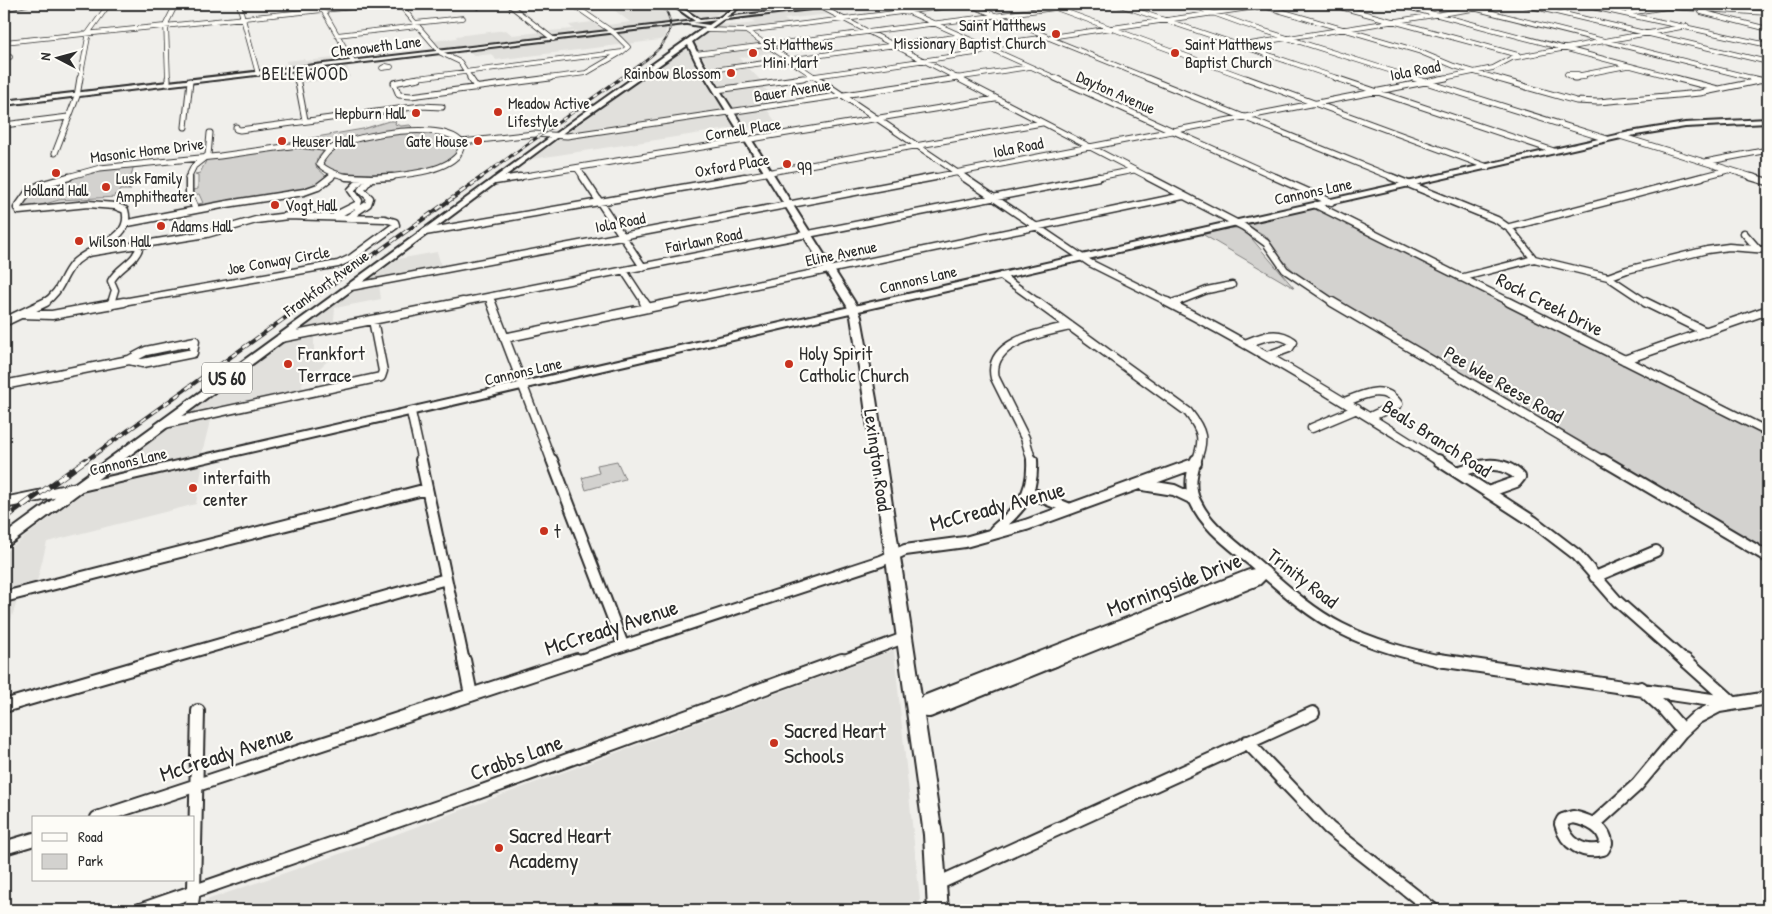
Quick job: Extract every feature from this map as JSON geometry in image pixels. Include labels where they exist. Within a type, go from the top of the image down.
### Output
[{"type":"main road","points":[[674,4],[689,15],[693,22],[705,28],[742,4]]},
{"type":"main road","points":[[718,19],[737,4]]},
{"type":"main road","points":[[813,4],[821,7]]},
{"type":"main road","name":"Chenoweth Lane","points":[[4,103],[851,4]]},
{"type":"main road","name":"Frankfort Avenue","points":[[4,542],[557,135],[670,54],[677,50],[690,48],[705,28]]},
{"type":"main road","name":"Frankfort Avenue","points":[[670,54],[686,39],[705,28]]},
{"type":"main road","name":"Lexington Road","points":[[690,48],[830,270],[853,310],[860,332],[933,835],[938,910]]},
{"type":"main road","name":"Cannons Lane","points":[[78,488],[1620,136],[1685,126],[1768,122]]},
{"type":"street","points":[[4,9],[27,4]]},
{"type":"street","points":[[55,153],[76,95],[88,33],[109,4]]},
{"type":"street","points":[[168,84],[166,25],[176,4]]},
{"type":"street","points":[[239,4],[258,74]]},
{"type":"street","points":[[4,42],[384,4]]},
{"type":"street","points":[[399,4],[445,56],[460,62],[477,88]]},
{"type":"street","points":[[475,4],[478,7]]},
{"type":"street","points":[[508,4],[553,39]]},
{"type":"street","points":[[572,4],[612,32],[628,46],[622,52],[589,73],[411,96],[400,96],[394,84],[398,81],[622,52]]},
{"type":"street","name":"Dayton Avenue","points":[[891,4],[1331,202]]},
{"type":"street","points":[[705,28],[746,31],[968,4],[1412,184],[1510,227],[1525,251],[1534,259],[1608,277],[1648,304],[1706,332]]},
{"type":"street","points":[[1045,4],[1488,167]]},
{"type":"street","points":[[690,48],[767,45],[1087,4]]},
{"type":"street","points":[[1117,4],[1554,151]]},
{"type":"street","points":[[1188,4],[1241,24],[1607,139]]},
{"type":"street","points":[[1257,4],[1419,51],[1450,64],[1564,99],[1583,102],[1692,94],[1767,81]]},
{"type":"street","points":[[717,90],[976,53],[1004,43],[1278,4]]},
{"type":"street","points":[[1329,4],[1521,56]]},
{"type":"street","points":[[1396,4],[1721,89]]},
{"type":"street","points":[[1457,4],[1767,81]]},
{"type":"street","points":[[1240,46],[1505,4]]},
{"type":"street","points":[[1522,4],[1768,62]]},
{"type":"street","points":[[1578,4],[1768,45]]},
{"type":"street","points":[[1625,4],[1650,9]]},
{"type":"street","name":"Pee Wee Reese Road","points":[[821,7],[1237,223],[1260,237],[1286,270],[1315,292],[1768,557]]},
{"type":"street","points":[[1624,14],[1667,7],[1768,13]]},
{"type":"street","points":[[1696,9],[1712,16],[1768,29]]},
{"type":"street","points":[[323,10],[352,62]]},
{"type":"street","points":[[337,35],[463,18]]},
{"type":"street","name":"Iola Road","points":[[351,287],[1376,92],[1493,68],[1505,60],[1521,56],[1687,26]]},
{"type":"street","points":[[30,39],[35,30]]},
{"type":"street","points":[[746,31],[1082,258]]},
{"type":"street","points":[[705,71],[963,36]]},
{"type":"street","points":[[608,54],[615,56]]},
{"type":"street","points":[[4,57],[10,57]]},
{"type":"street","points":[[384,59],[386,66]]},
{"type":"street","points":[[1581,75],[1630,66]]},
{"type":"street","name":"Bauer Avenue","points":[[557,135],[566,136],[1030,67]]},
{"type":"street","points":[[295,69],[305,120]]},
{"type":"street","points":[[185,127],[190,81]]},
{"type":"street","name":"Cornell Place","points":[[495,181],[995,99]]},
{"type":"street","points":[[236,127],[236,129],[240,130],[421,106],[442,107]]},
{"type":"street","points":[[4,125],[68,117]]},
{"type":"street","name":"Oxford Place","points":[[425,232],[769,173],[1042,123]]},
{"type":"street","name":"Masonic Home Drive","points":[[128,224],[126,210],[107,205],[17,210],[24,195],[40,185],[78,173],[119,165],[203,158],[298,145],[331,149],[369,136],[412,131],[446,134],[467,143],[514,136],[557,135]]},
{"type":"street","points":[[196,210],[188,194],[188,186],[191,173],[199,159],[208,155],[210,133]]},
{"type":"street","points":[[1620,136],[1768,182]]},
{"type":"street","points":[[331,149],[323,156],[319,164],[321,168],[333,175],[370,179],[410,174],[442,165],[461,154],[467,143]]},
{"type":"street","points":[[1705,162],[1768,150]]},
{"type":"street","points":[[577,168],[643,267]]},
{"type":"street","name":"Fairlawn Road","points":[[281,338],[1134,170]]},
{"type":"street","points":[[1510,227],[1728,170]]},
{"type":"street","points":[[4,322],[45,302],[58,292],[70,267],[88,253],[117,236],[128,224],[196,210],[304,192],[318,187],[333,175]]},
{"type":"street","points":[[334,216],[358,204],[359,201],[351,190],[362,178]]},
{"type":"street","points":[[348,217],[368,204],[370,198],[361,190],[370,179]]},
{"type":"street","name":"Eline Avenue","points":[[504,338],[1183,196]]},
{"type":"street","name":"Rock Creek Drive","points":[[1316,206],[1768,432]]},
{"type":"street","name":"Joe Conway Circle","points":[[22,314],[42,316],[338,264],[351,258],[396,225],[385,219],[299,215],[272,218],[208,234],[88,253]]},
{"type":"street","points":[[1744,233],[1758,249]]},
{"type":"street","points":[[111,304],[114,290],[111,281],[115,272],[139,253],[140,245]]},
{"type":"street","points":[[1608,277],[1627,270],[1707,250],[1729,247],[1768,250]]},
{"type":"street","name":"Beals Branch Road","points":[[1082,258],[1267,356],[1357,409],[1488,492],[1559,541],[1577,556],[1634,617],[1733,703]]},
{"type":"street","points":[[1460,278],[1534,259]]},
{"type":"street","points":[[624,271],[648,308]]},
{"type":"street","points":[[1001,276],[1188,412],[1202,433],[1202,448],[1191,478],[1193,499]]},
{"type":"street","points":[[1172,304],[1207,290],[1232,285]]},
{"type":"street","points":[[489,297],[623,645]]},
{"type":"street","points":[[1624,360],[1768,310]]},
{"type":"street","points":[[164,424],[381,376],[383,371],[373,320]]},
{"type":"street","points":[[988,535],[1010,518],[1029,492],[1033,469],[1029,442],[995,378],[994,365],[998,356],[1015,342],[1070,326]]},
{"type":"street","points":[[1245,344],[1274,334],[1286,337],[1293,342],[1289,348],[1267,356]]},
{"type":"street","points":[[4,384],[129,360],[146,351],[194,341],[193,353],[144,363],[129,360]]},
{"type":"street","points":[[1345,402],[1378,391],[1389,394],[1398,401],[1397,406],[1370,417]]},
{"type":"street","points":[[1312,428],[1357,409]]},
{"type":"street","points":[[411,412],[472,695]]},
{"type":"street","points":[[1457,472],[1490,462],[1504,464],[1515,470],[1520,477],[1516,482],[1488,492]]},
{"type":"street","name":"McCready Avenue","points":[[103,816],[881,561],[905,550],[945,546],[1026,525],[1196,463]]},
{"type":"street","name":"McCready Avenue","points":[[1138,485],[1158,486],[1193,499]]},
{"type":"street","points":[[4,503],[78,488]]},
{"type":"street","points":[[4,597],[427,489]]},
{"type":"street","points":[[1029,492],[1070,509]]},
{"type":"street","name":"Trinity Road","points":[[1193,499],[1214,528],[1288,592],[1327,620],[1382,645],[1447,663],[1641,688],[1733,703]]},
{"type":"street","points":[[1595,576],[1656,551]]},
{"type":"street","name":"Morningside Drive","points":[[915,710],[929,711],[1257,580],[1265,572]]},
{"type":"street","points":[[4,706],[446,579]]},
{"type":"street","name":"Crabbs Lane","points":[[140,910],[194,890],[249,874],[449,803],[904,638]]},
{"type":"street","points":[[1641,688],[1663,708],[1682,730]]},
{"type":"street","points":[[1594,824],[1624,800],[1650,771],[1682,730],[1705,712],[1733,703],[1768,698]]},
{"type":"street","points":[[195,838],[198,711]]},
{"type":"street","points":[[937,884],[1313,713]]},
{"type":"street","points":[[1247,742],[1334,833],[1433,910]]},
{"type":"street","points":[[4,848],[32,840]]},
{"type":"street","points":[[192,910],[194,882]]},
{"type":"shaded area","points":[[606,4],[657,4],[666,14],[669,23],[614,30],[607,25],[630,22]]},
{"type":"shaded area","points":[[676,4],[732,4],[713,17],[704,19],[697,18]]},
{"type":"shaded area","points":[[816,9],[830,14],[784,19],[791,24],[744,31],[774,52],[739,58],[765,85],[762,86],[784,106],[766,108],[777,124],[746,128],[694,43],[718,24],[738,25],[756,23],[748,17]]},
{"type":"shaded area","points":[[592,22],[605,32],[579,35],[576,31],[569,32],[572,36],[556,37],[549,31],[573,29],[569,25]]},
{"type":"shaded area","points":[[667,26],[664,38],[660,40],[496,60],[492,54],[474,56],[468,49]]},
{"type":"shaded area","points":[[506,30],[512,35],[542,32],[549,39],[444,51],[434,41],[457,38],[456,36]]},
{"type":"shaded area","points":[[680,50],[687,50],[734,128],[532,159]]},
{"type":"shaded area","points":[[344,57],[348,62],[288,69],[286,61],[304,59],[305,61]]},
{"type":"shaded area","points":[[347,64],[350,77],[293,84],[291,70]]},
{"type":"shaded area","points":[[437,252],[443,271],[379,284],[381,299],[335,308],[333,331],[314,336],[314,353],[343,348],[302,383],[303,397],[211,417],[201,457],[100,478],[398,259]]},
{"type":"shaded area","points":[[203,462],[196,504],[47,542],[34,593],[18,598],[4,640],[4,553],[89,488]]},
{"type":"shaded area","name":"Sacred Heart Schools","points":[[894,650],[921,910],[178,910],[394,835]]},
{"type":"green space","points":[[389,121],[396,121],[395,124],[401,126],[410,125],[412,127],[332,146],[304,143],[305,139],[363,129]]},
{"type":"green space","points":[[415,132],[450,136],[461,142],[460,151],[449,161],[432,168],[393,176],[339,175],[322,164],[327,155],[336,148],[349,143],[378,136]]},
{"type":"green space","points":[[297,146],[322,150],[323,152],[317,159],[316,167],[326,176],[326,179],[309,189],[206,206],[198,204],[203,203],[199,194],[192,195],[193,190],[198,189],[198,175],[195,174],[200,173],[206,161],[202,160]]},
{"type":"green space","points":[[151,165],[133,168],[130,181],[139,180],[139,183],[130,185],[128,189],[131,190],[120,190],[118,194],[114,195],[117,197],[59,200],[21,209],[30,192],[87,171]]},
{"type":"green space","points":[[1315,208],[1768,436],[1768,550],[1302,280],[1282,259],[1266,236],[1245,224]]},
{"type":"green space","points":[[1228,228],[1238,228],[1246,232],[1294,288],[1202,234]]},
{"type":"green space","points":[[617,461],[625,479],[586,490],[582,478],[599,473],[597,465]]},
{"type":"railway","points":[[619,79],[660,48],[667,38],[670,27],[669,16],[661,4]]},
{"type":"railway","points":[[480,178],[621,78]]},
{"type":"railway","points":[[84,462],[482,177]]},
{"type":"railway","points":[[4,519],[86,460]]},
{"type":"place","name":"Saint Matthews Missionary Baptist Church","points":[[1056,34]]},
{"type":"place","name":"St Matthews Mini Mart","points":[[753,53]]},
{"type":"place","name":"Saint Matthews Baptist Church","points":[[1175,53]]},
{"type":"place","name":"Rainbow Blossom","points":[[731,73]]},
{"type":"place","name":"Meadow Active Lifestyle","points":[[498,112]]},
{"type":"place","name":"Hepburn Hall","points":[[416,113]]},
{"type":"place","name":"Heuser Hall","points":[[282,141]]},
{"type":"place","name":"Gate House","points":[[478,141]]},
{"type":"place","name":"qq","points":[[787,164]]},
{"type":"place","name":"Holland Hall","points":[[56,173]]},
{"type":"place","name":"Lusk Family Amphitheater","points":[[106,187]]},
{"type":"place","name":"Vogt Hall","points":[[275,205]]},
{"type":"place","name":"Adams Hall","points":[[161,226]]},
{"type":"place","name":"Wilson Hall","points":[[79,241]]},
{"type":"place","name":"Frankfort Terrace","points":[[288,364]]},
{"type":"place","name":"Holy Spirit Catholic Church","points":[[789,364]]},
{"type":"place","name":"interfaith center","points":[[193,488]]},
{"type":"place","name":"t","points":[[544,531]]},
{"type":"place","name":"Sacred Heart Schools","points":[[774,743]]},
{"type":"place","name":"Sacred Heart Academy","points":[[499,848]]},
{"type":"district","name":"BELLEWOOD","points":[[305,73]]}]
